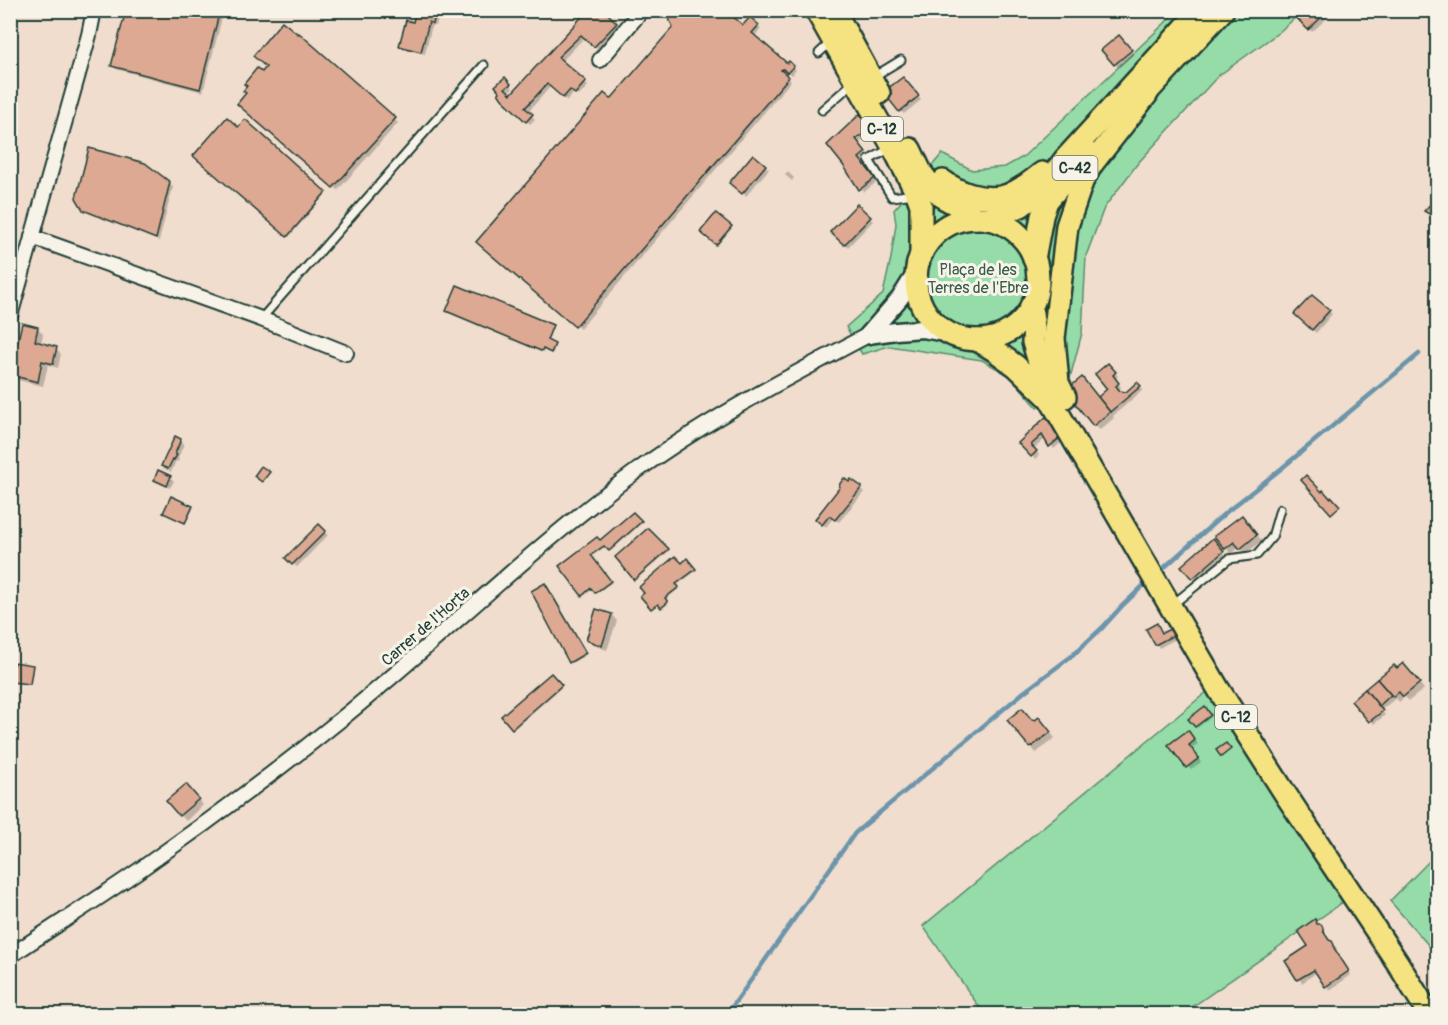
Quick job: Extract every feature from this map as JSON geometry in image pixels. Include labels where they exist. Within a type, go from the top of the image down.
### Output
[{"type":"main road","name":"C-12","points":[[816,10],[826,46],[863,79]]},
{"type":"main road","name":"C-12","points":[[834,10],[863,79],[896,139],[921,205],[917,288],[926,312],[937,325],[951,334],[964,338],[977,340],[996,336],[1009,330],[1031,306],[1037,282],[1034,258],[1016,233],[1007,227],[982,219],[944,198],[931,186],[896,139]]},
{"type":"main road","name":"C-42","points":[[982,219],[1021,206],[1034,196],[1201,10]]},
{"type":"main road","name":"C-42","points":[[1034,258],[1047,201],[1094,146],[1147,94],[1223,10]]},
{"type":"main road","points":[[1107,496],[1100,461],[1077,422],[1058,382],[1054,338],[1067,226],[1082,182],[1092,164],[1147,94]]},
{"type":"main road","points":[[896,139],[933,174],[954,189],[970,195],[1002,197],[1021,188],[1050,166],[1065,159]]},
{"type":"main road","points":[[919,263],[930,240],[943,228],[959,221],[982,219]]},
{"type":"main road","name":"C-12","points":[[1031,306],[1033,342],[1050,399],[1234,721],[1397,962],[1429,1014]]},
{"type":"main road","name":"C-12","points":[[977,340],[1016,366],[1050,399]]},
{"type":"street","points":[[10,316],[94,10]]},
{"type":"street","points":[[600,60],[642,10]]},
{"type":"street","points":[[32,237],[261,319],[346,353]]},
{"type":"street","points":[[868,335],[900,298],[919,263]]},
{"type":"street","points":[[868,335],[923,329],[951,334]]},
{"type":"street","name":"Carrer de l'Horta","points":[[10,956],[150,863],[283,765],[374,692],[565,527],[640,469],[719,417],[868,335]]},
{"type":"lane","points":[[822,110],[863,79],[901,60]]},
{"type":"lane","points":[[261,319],[484,65]]},
{"type":"lane","points":[[1174,616],[1229,559],[1257,555],[1272,537],[1280,509]]},
{"type":"green space","name":"Plaça de les Terres de l'Ebre","points":[[1175,11],[1303,11],[1278,33],[1218,76],[1138,163],[1104,208],[1086,256],[1082,333],[1070,378],[1037,407],[1010,376],[982,360],[889,346],[862,354],[846,327],[883,294],[896,224],[894,210],[942,154],[972,170],[1005,167],[1023,157]]},
{"type":"green space","points":[[1209,690],[1343,902],[1182,1014],[984,1014],[923,926]]},
{"type":"green space","points":[[1437,853],[1437,955],[1390,901]]},
{"type":"building","points":[[126,10],[220,10],[200,89],[111,66]]},
{"type":"building","points":[[416,10],[432,10],[431,14],[435,15],[433,24],[429,22],[421,52],[399,46],[406,20],[413,22]]},
{"type":"building","points":[[588,10],[604,10],[617,23],[594,47],[581,35],[558,57],[586,81],[575,94],[570,90],[563,98],[547,84],[525,108],[533,114],[526,122],[502,99],[495,86],[505,77],[511,84],[505,88],[511,94]]},
{"type":"building","points":[[676,10],[725,10],[743,25],[750,17],[759,25],[752,33],[787,63],[789,61],[794,66],[787,73],[781,70],[789,77],[575,327],[476,242],[604,93],[611,99],[673,27],[669,19]]},
{"type":"building","points":[[1299,10],[1329,10],[1308,30],[1294,15]]},
{"type":"building","points":[[282,21],[299,33],[396,118],[333,188],[237,104],[246,93],[243,91],[247,86],[244,84],[257,68],[262,72],[266,67],[253,56]]},
{"type":"building","points":[[1119,35],[1132,50],[1114,65],[1101,50]]},
{"type":"building","points":[[903,77],[919,96],[899,112],[883,92]]},
{"type":"building","points":[[860,114],[870,130],[856,139],[866,152],[859,158],[875,178],[859,190],[827,145]]},
{"type":"building","points":[[227,117],[238,127],[245,119],[326,192],[287,237],[193,156]]},
{"type":"building","points":[[89,148],[145,163],[170,182],[156,239],[83,210],[76,198]]},
{"type":"building","points":[[753,154],[766,165],[742,194],[729,183]]},
{"type":"building","points":[[1436,198],[1438,200],[1438,219],[1424,211]]},
{"type":"building","points":[[857,204],[871,217],[844,245],[830,232]]},
{"type":"building","points":[[716,213],[732,226],[716,245],[700,232]]},
{"type":"building","points":[[457,285],[553,325],[547,340],[555,344],[551,353],[543,349],[541,351],[446,311]]},
{"type":"building","points":[[1312,295],[1330,310],[1312,330],[1294,314]]},
{"type":"building","points":[[22,323],[38,327],[35,341],[57,347],[53,364],[42,361],[38,382],[10,375]]},
{"type":"building","points":[[1108,363],[1116,372],[1113,375],[1119,383],[1116,386],[1120,391],[1126,392],[1137,382],[1141,386],[1110,412],[1098,397],[1107,389],[1095,374]]},
{"type":"building","points":[[1082,377],[1110,412],[1093,426],[1065,391]]},
{"type":"building","points":[[1049,414],[1062,436],[1049,447],[1042,435],[1031,445],[1037,451],[1031,457],[1018,443]]},
{"type":"building","points":[[175,436],[181,439],[175,454],[177,455],[168,469],[161,466]]},
{"type":"building","points":[[261,466],[270,472],[262,482],[254,476]]},
{"type":"building","points":[[158,470],[171,476],[167,486],[154,480]]},
{"type":"building","points":[[1306,475],[1340,506],[1331,514],[1301,480]]},
{"type":"building","points":[[844,478],[849,482],[851,479],[862,487],[835,520],[829,516],[822,525],[815,519],[840,487]]},
{"type":"building","points":[[171,496],[193,506],[185,523],[163,513]]},
{"type":"building","points":[[633,512],[642,521],[609,551],[604,546],[591,555],[611,581],[595,593],[591,588],[582,596],[559,566],[597,537],[600,540]]},
{"type":"building","points":[[1242,515],[1257,535],[1240,549],[1234,542],[1225,549],[1214,536]]},
{"type":"building","points":[[319,524],[326,531],[292,565],[285,558]]},
{"type":"building","points":[[648,528],[669,549],[634,580],[615,557]]},
{"type":"building","points":[[1213,538],[1224,551],[1192,579],[1181,566]]},
{"type":"building","points":[[675,556],[682,563],[687,558],[696,569],[676,584],[679,587],[665,598],[668,602],[661,608],[658,604],[651,609],[640,596],[644,593],[639,587]]},
{"type":"building","points":[[545,583],[586,653],[569,663],[531,591]]},
{"type":"building","points":[[596,609],[612,614],[602,646],[586,640]]},
{"type":"building","points":[[1157,623],[1162,633],[1170,629],[1174,635],[1155,645],[1146,629]]},
{"type":"building","points":[[14,662],[33,665],[30,684],[11,682]]},
{"type":"building","points":[[1403,663],[1420,683],[1403,697],[1399,692],[1393,697],[1377,679],[1394,665],[1397,668]]},
{"type":"building","points":[[551,673],[562,685],[512,729],[501,716]]},
{"type":"building","points":[[1377,679],[1391,695],[1379,706],[1365,689]]},
{"type":"building","points":[[1365,689],[1383,711],[1369,722],[1351,701]]},
{"type":"building","points":[[1205,706],[1211,715],[1195,727],[1188,719]]},
{"type":"building","points":[[1022,708],[1032,720],[1039,717],[1051,732],[1030,748],[1007,720]]},
{"type":"building","points":[[1188,730],[1195,740],[1189,745],[1199,758],[1186,768],[1168,745]]},
{"type":"building","points":[[1226,743],[1231,749],[1221,757],[1216,750]]},
{"type":"building","points":[[186,784],[199,799],[179,816],[166,801]]},
{"type":"building","points":[[1315,919],[1317,924],[1321,924],[1323,931],[1332,941],[1349,971],[1325,987],[1314,970],[1297,980],[1285,961],[1308,946],[1298,931]]},
{"type":"waterway","points":[[1157,574],[1224,514],[1419,354]]},
{"type":"waterway","points":[[727,1014],[855,833],[1024,692],[1073,655],[1148,581]]}]
